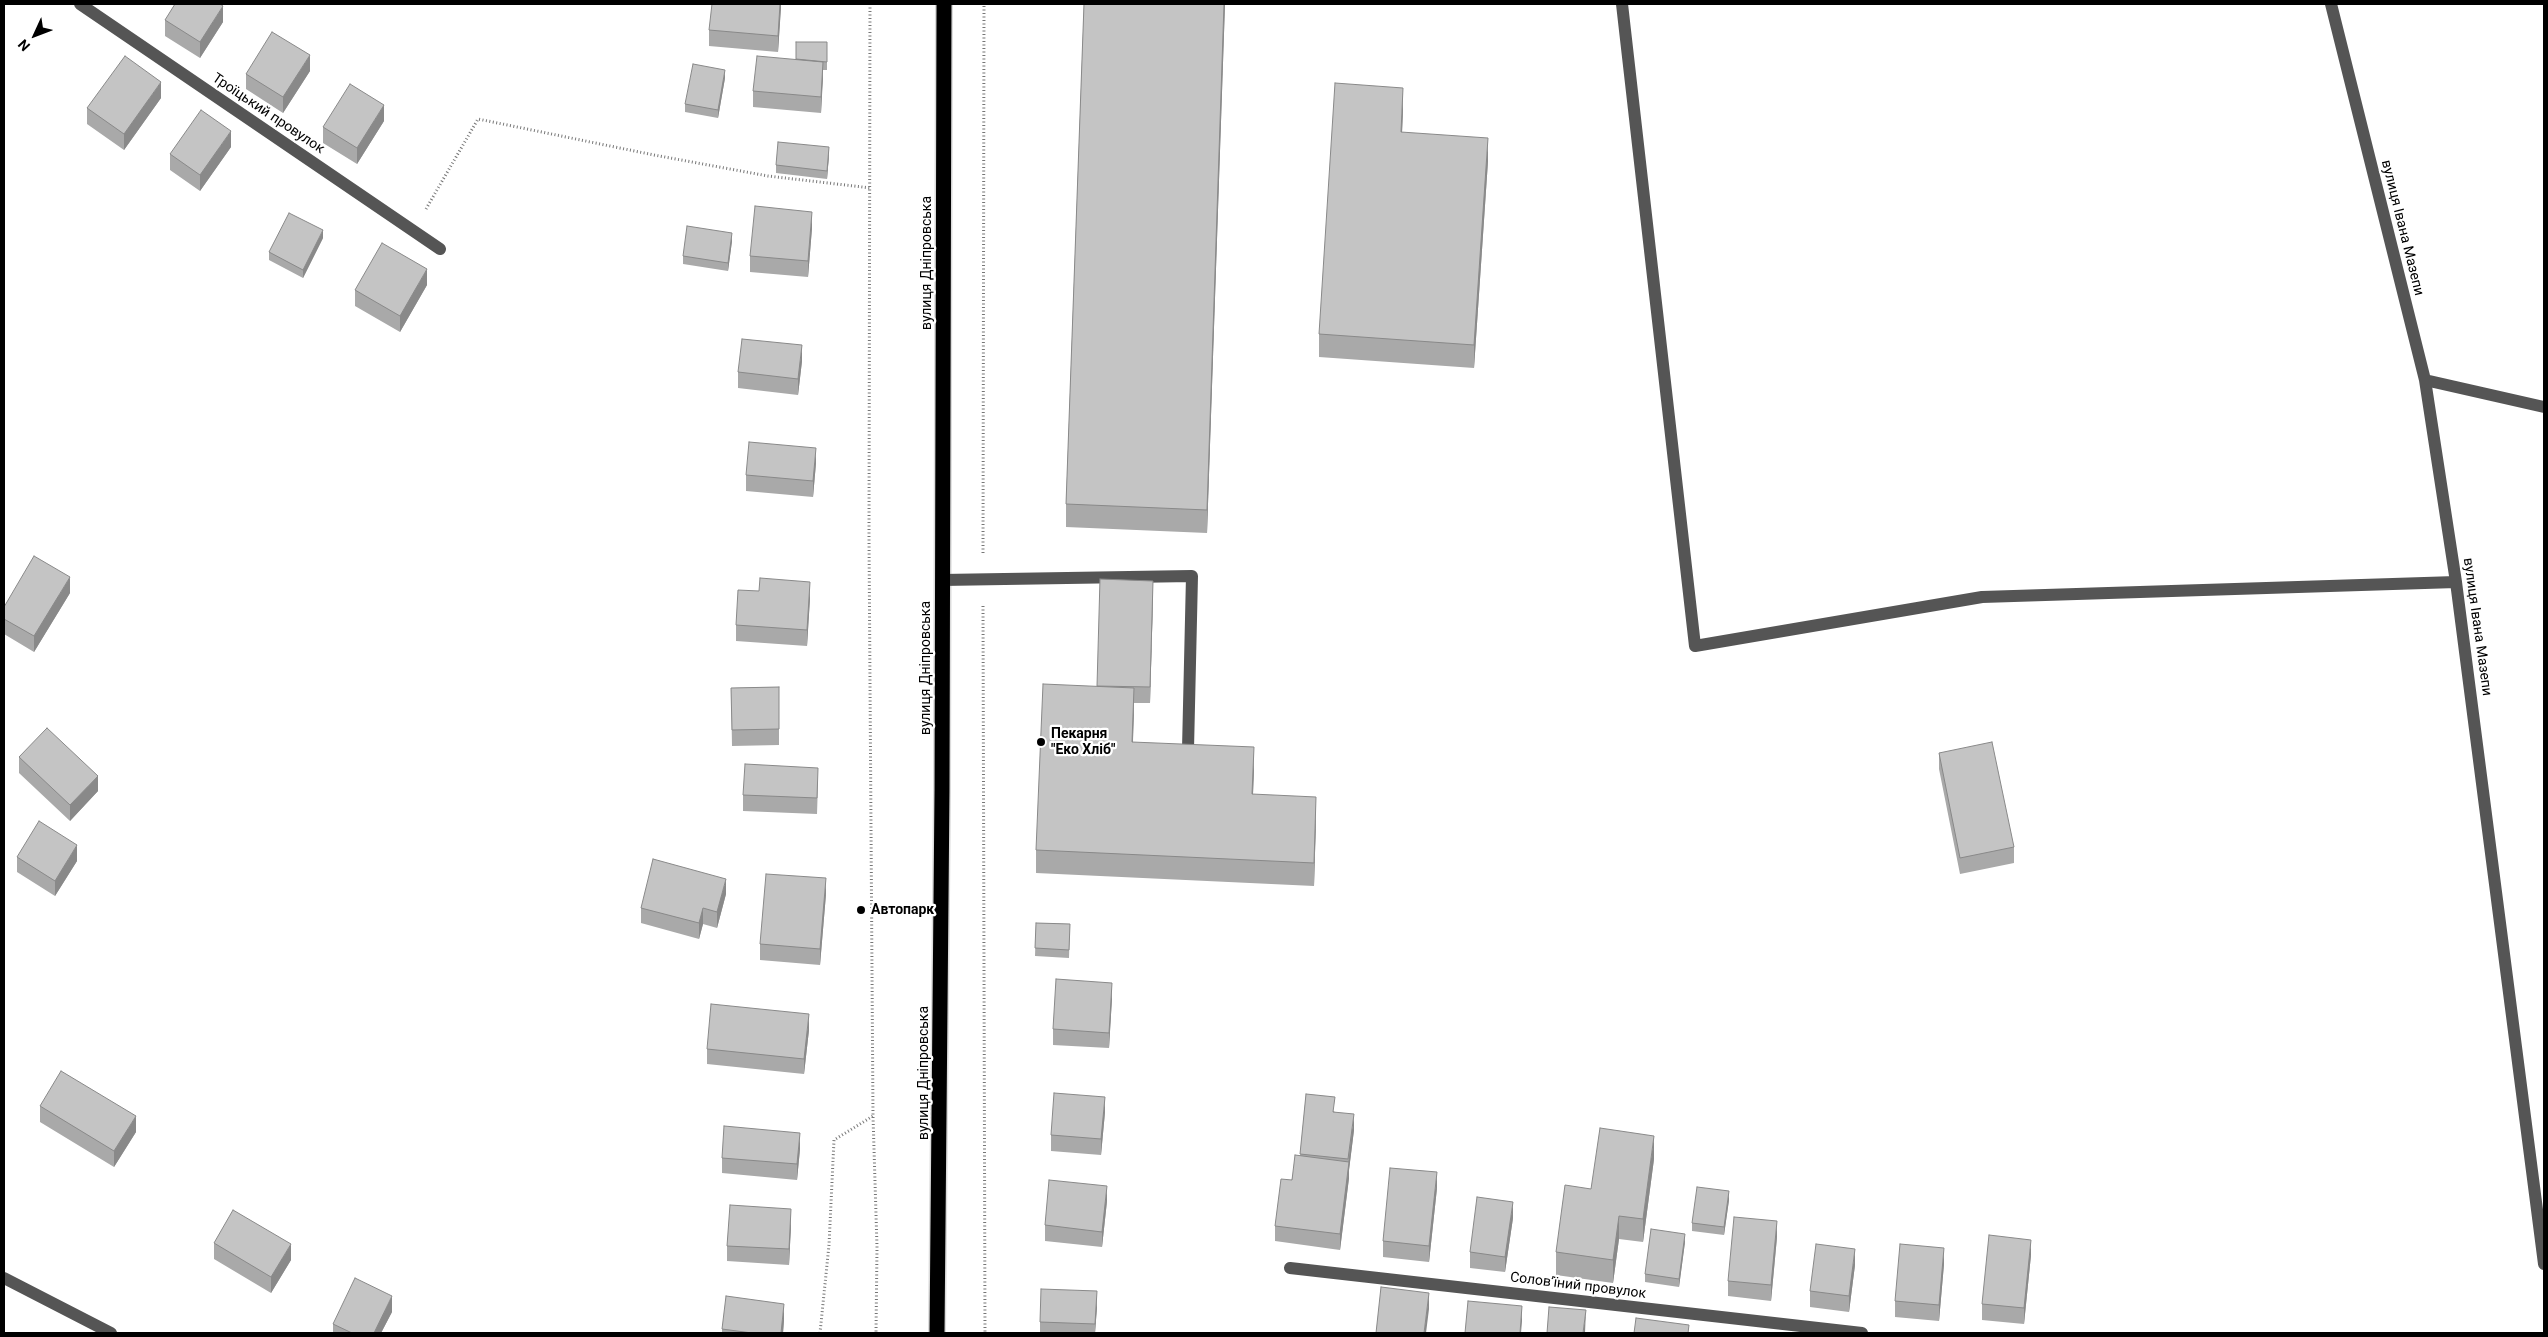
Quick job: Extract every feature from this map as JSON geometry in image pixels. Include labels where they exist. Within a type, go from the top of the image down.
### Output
[{"type":"highway","name":"вулиця Дніпровська","points":[[937,1333],[944,4]]},
{"type":"street","name":"Троїцький провулок","points":[[80,4],[440,249]]},
{"type":"street","points":[[1622,4],[1695,646],[1982,596],[2456,582]]},
{"type":"street","name":"вулиця Івана Мазепи","points":[[2331,4],[2425,380],[2456,582],[2543,1238],[2544,1264]]},
{"type":"street","points":[[2425,380],[2544,407]]},
{"type":"street","points":[[942,580],[1192,576],[1188,748]]},
{"type":"street","name":"Соловʼїний провулок","points":[[1290,1268],[1862,1333]]},
{"type":"street","points":[[4,1278],[111,1333]]},
{"type":"path","points":[[870,4],[869,537],[873,1116],[877,1247],[876,1333]]},
{"type":"path","points":[[984,4],[982,580],[985,1333]]},
{"type":"path","points":[[413,231],[478,119],[654,155],[759,174],[870,188]]},
{"type":"path","points":[[820,1333],[829,1245],[834,1140],[873,1116]]},
{"type":"building","points":[[175,4],[220,4],[223,6],[200,42],[165,20]]},
{"type":"building","points":[[712,4],[780,4],[778,36],[709,30]]},
{"type":"building","points":[[1084,4],[1224,4],[1207,510],[1066,504]]},
{"type":"building","points":[[272,32],[310,55],[283,97],[246,74]]},
{"type":"building","points":[[796,42],[827,42],[827,62],[796,59]]},
{"type":"building","points":[[125,56],[161,82],[124,134],[87,108]]},
{"type":"building","points":[[757,56],[823,62],[821,97],[753,91]]},
{"type":"building","points":[[693,64],[725,70],[718,110],[685,104]]},
{"type":"building","points":[[1335,83],[1403,88],[1401,132],[1488,138],[1474,345],[1319,334]]},
{"type":"building","points":[[350,84],[384,105],[357,148],[323,127]]},
{"type":"building","points":[[201,110],[231,131],[200,175],[170,154]]},
{"type":"building","points":[[778,142],[829,147],[827,171],[776,165]]},
{"type":"building","points":[[755,206],[812,212],[808,261],[750,256]]},
{"type":"building","points":[[289,213],[323,230],[303,270],[269,252]]},
{"type":"building","points":[[687,226],[732,233],[728,263],[683,256]]},
{"type":"building","points":[[382,243],[427,269],[400,316],[355,290]]},
{"type":"building","points":[[742,339],[802,345],[798,379],[738,372]]},
{"type":"building","points":[[749,442],[816,448],[813,481],[746,475]]},
{"type":"building","points":[[34,556],[70,577],[34,636],[4,619],[4,607]]},
{"type":"building","points":[[760,578],[810,582],[807,630],[736,625],[738,590],[759,591]]},
{"type":"building","points":[[1100,579],[1153,581],[1150,687],[1097,686]]},
{"type":"building","points":[[1043,684],[1134,688],[1132,742],[1254,747],[1252,794],[1316,797],[1314,863],[1036,850]]},
{"type":"building","points":[[779,687],[779,729],[732,730],[731,688]]},
{"type":"building","points":[[47,728],[98,776],[70,805],[19,757]]},
{"type":"building","points":[[1992,742],[2014,847],[1960,858],[1939,753]]},
{"type":"building","points":[[745,764],[818,768],[817,798],[743,795]]},
{"type":"building","points":[[39,821],[77,845],[55,881],[17,857]]},
{"type":"building","points":[[653,859],[726,879],[717,912],[703,908],[699,923],[641,908]]},
{"type":"building","points":[[766,874],[826,878],[820,949],[760,944]]},
{"type":"building","points":[[1036,923],[1070,924],[1069,950],[1035,948]]},
{"type":"building","points":[[1056,979],[1112,983],[1109,1033],[1053,1029]]},
{"type":"building","points":[[711,1004],[809,1014],[804,1059],[707,1049]]},
{"type":"building","points":[[61,1071],[136,1116],[114,1151],[40,1106]]},
{"type":"building","points":[[1054,1093],[1105,1097],[1101,1139],[1051,1135]]},
{"type":"building","points":[[1306,1094],[1335,1097],[1333,1112],[1354,1114],[1348,1159],[1300,1154]]},
{"type":"building","points":[[724,1126],[800,1133],[797,1164],[722,1158]]},
{"type":"building","points":[[1600,1128],[1654,1136],[1643,1219],[1619,1216],[1613,1260],[1556,1252],[1565,1185],[1591,1189]]},
{"type":"building","points":[[1295,1155],[1349,1162],[1340,1234],[1275,1226],[1281,1179],[1292,1180]]},
{"type":"building","points":[[1390,1168],[1437,1172],[1429,1246],[1383,1241]]},
{"type":"building","points":[[1049,1180],[1107,1186],[1102,1232],[1045,1225]]},
{"type":"building","points":[[1697,1187],[1729,1191],[1724,1227],[1692,1223]]},
{"type":"building","points":[[1477,1197],[1513,1202],[1505,1257],[1470,1252]]},
{"type":"building","points":[[730,1205],[791,1209],[789,1249],[727,1246]]},
{"type":"building","points":[[233,1210],[291,1244],[271,1277],[214,1243]]},
{"type":"building","points":[[1734,1217],[1777,1221],[1771,1285],[1728,1281]]},
{"type":"building","points":[[1651,1229],[1685,1234],[1679,1279],[1645,1274]]},
{"type":"building","points":[[1989,1235],[2031,1240],[2024,1308],[1982,1304]]},
{"type":"building","points":[[1816,1244],[1855,1249],[1849,1296],[1810,1291]]},
{"type":"building","points":[[1900,1244],[1944,1248],[1939,1305],[1895,1301]]},
{"type":"building","points":[[355,1278],[392,1296],[374,1333],[352,1333],[333,1324]]},
{"type":"building","points":[[1381,1287],[1429,1293],[1424,1333],[1376,1333]]},
{"type":"building","points":[[1041,1289],[1097,1291],[1095,1324],[1040,1322]]},
{"type":"building","points":[[726,1296],[784,1304],[781,1333],[752,1333],[722,1329]]},
{"type":"building","points":[[1468,1301],[1522,1306],[1520,1333],[1465,1333]]},
{"type":"building","points":[[1549,1307],[1586,1310],[1583,1333],[1547,1333]]},
{"type":"building","points":[[1636,1318],[1689,1325],[1688,1333],[1634,1333]]},
{"type":"place","name":"Пекарня \"Еко Хліб\"","points":[[1041,742]]},
{"type":"place","name":"Автопарк","points":[[861,910]]}]
